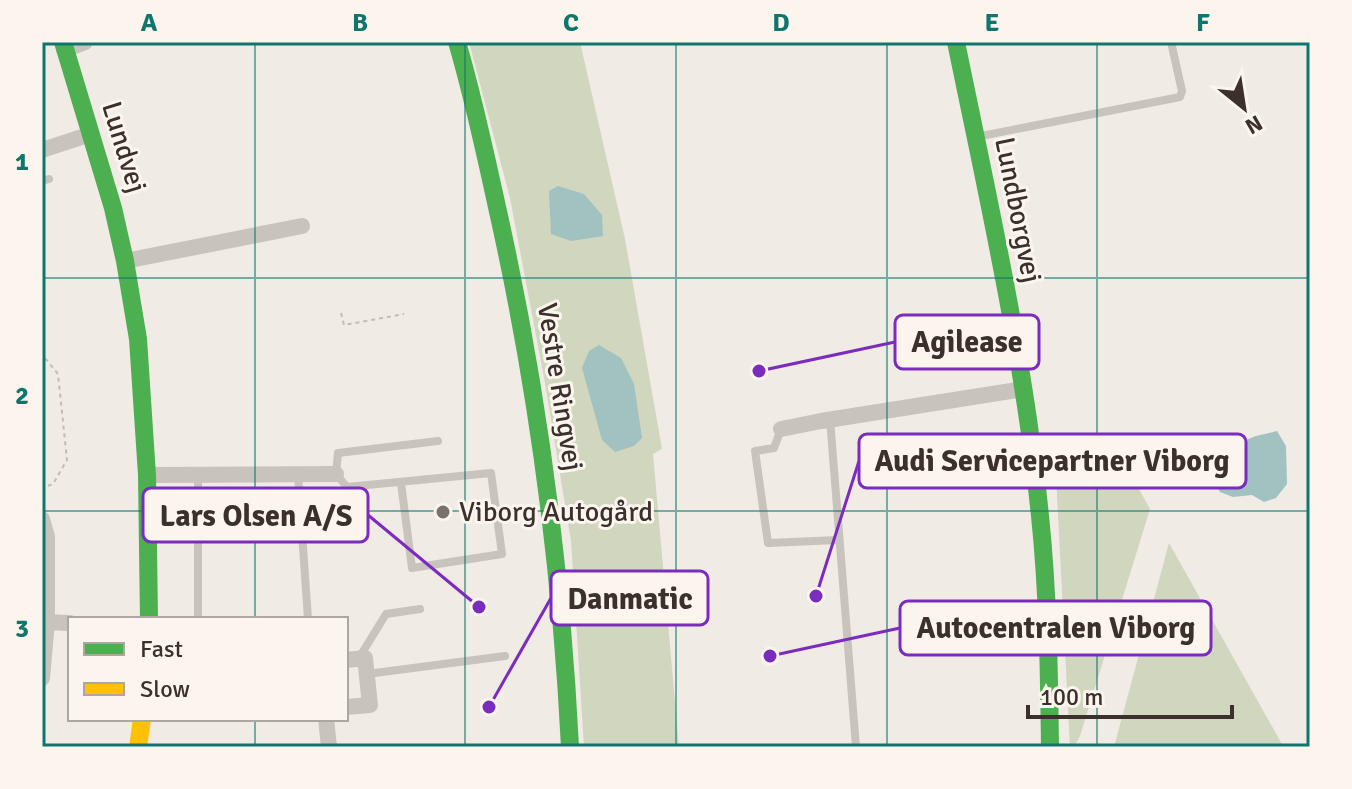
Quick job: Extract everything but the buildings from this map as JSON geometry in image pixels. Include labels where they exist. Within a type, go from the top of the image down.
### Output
[{"type":"street","name":"Lundvej","points":[[85,42],[64,46],[113,208],[138,339],[147,475],[149,617]]},
{"type":"street","name":"Vestre Ringvej","points":[[457,42],[513,272],[543,441],[563,623],[570,747]]},
{"type":"street","name":"Lundborgvej","points":[[956,42],[1023,389],[1041,521],[1050,747]]},
{"type":"street","points":[[42,150],[91,134]]},
{"type":"street","points":[[125,261],[302,226]]},
{"type":"street","points":[[781,429],[1023,389]]},
{"type":"street","points":[[147,475],[336,474]]},
{"type":"street","points":[[42,519],[47,537],[42,678]]},
{"type":"street","points":[[44,622],[68,623]]},
{"type":"street","points":[[348,707],[370,705],[357,664]]},
{"type":"street","points":[[138,747],[142,721]]},
{"type":"street","points":[[326,721],[329,747]]},
{"type":"lane","points":[[975,137],[1180,97],[1182,91],[1171,42]]},
{"type":"lane","points":[[830,419],[856,747]]},
{"type":"lane","points":[[781,429],[774,448],[755,451],[768,543],[838,540]]},
{"type":"lane","points":[[401,483],[412,568],[502,554],[491,473],[347,487],[336,474],[338,453],[438,441]]},
{"type":"lane","points":[[298,474],[308,617]]},
{"type":"lane","points":[[198,475],[198,617]]},
{"type":"lane","points":[[357,664],[386,614],[420,609]]},
{"type":"lane","points":[[357,664],[505,656]]},
{"type":"path","points":[[341,313],[344,325],[404,314]]},
{"type":"path","points":[[42,351],[58,374],[67,460],[53,484],[42,488]]},
{"type":"green space","points":[[469,42],[580,42],[625,239],[662,449],[653,454],[679,747],[584,747],[571,541],[510,198]]},
{"type":"green space","points":[[1125,464],[1150,509],[1080,736],[1074,747],[1070,747],[1056,476]]},
{"type":"green space","points":[[1169,543],[1283,746],[1114,747]]},
{"type":"water","points":[[558,186],[584,194],[602,215],[603,236],[571,241],[551,234],[549,191]]},
{"type":"water","points":[[599,345],[621,358],[634,384],[642,438],[634,446],[615,452],[602,440],[582,368],[589,351]]},
{"type":"water","points":[[1277,431],[1286,446],[1287,484],[1276,498],[1264,502],[1252,495],[1233,497],[1220,492],[1210,473],[1211,448],[1222,442],[1236,444]]},
{"type":"traffic: fast","points":[[63,42],[113,208],[138,339],[147,475],[149,617]]},
{"type":"traffic: fast","points":[[457,42],[497,207],[535,408],[553,543],[570,747]]},
{"type":"traffic: fast","points":[[956,42],[1004,278],[1033,456],[1045,573],[1050,747]]},
{"type":"traffic: slow","points":[[138,747],[142,721]]},
{"type":"place","name":"Agilease","points":[[759,371]]},
{"type":"place","name":"Viborg Autogård","points":[[443,512]]},
{"type":"place","name":"Audi Servicepartner Viborg","points":[[816,596]]},
{"type":"place","name":"Lars Olsen A/S","points":[[479,607]]},
{"type":"place","name":"Autocentralen Viborg","points":[[770,656]]},
{"type":"place","name":"Danmatic","points":[[489,707]]}]
